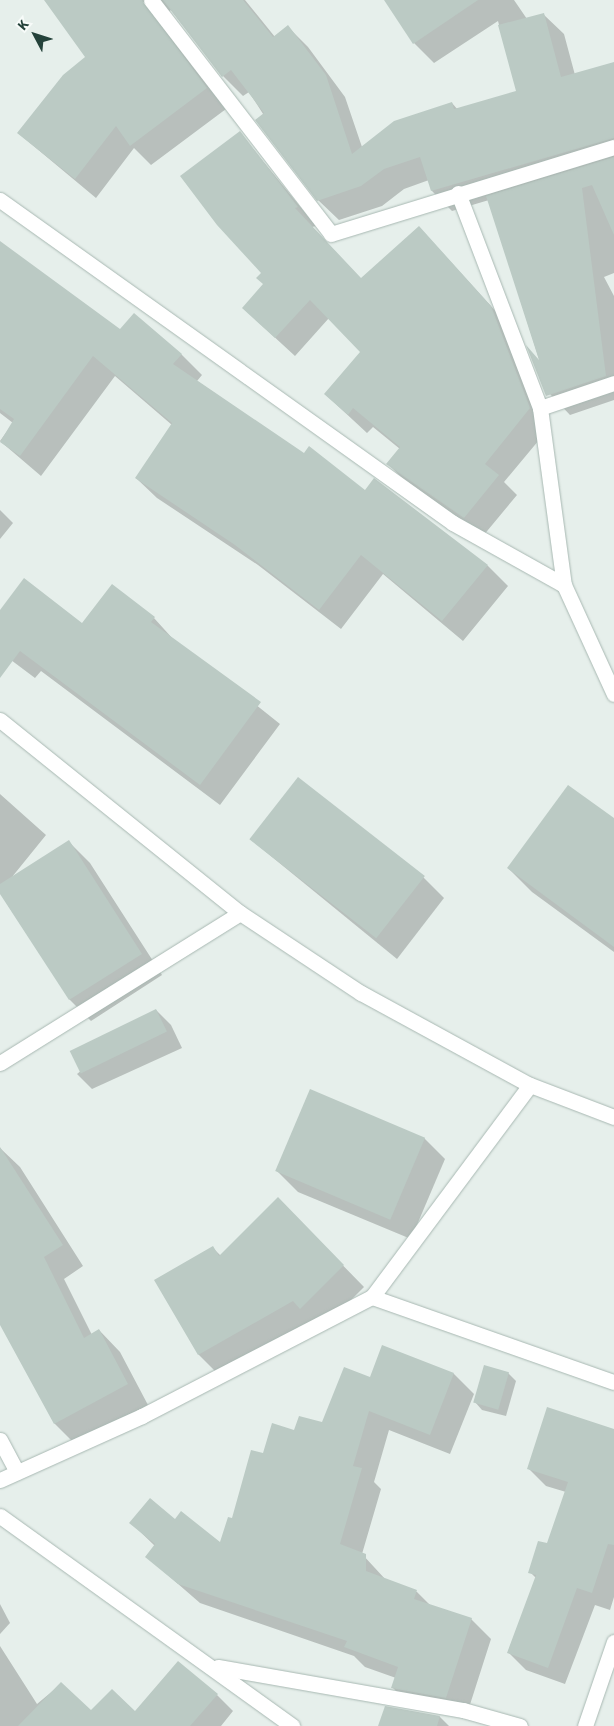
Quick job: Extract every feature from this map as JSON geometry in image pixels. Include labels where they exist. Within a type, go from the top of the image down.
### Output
[{"type":"street","points":[[151,0],[331,234],[458,193],[538,174],[614,147]]},
{"type":"street","points":[[458,193],[540,408],[564,585],[614,694]]},
{"type":"street","points":[[0,200],[453,523],[564,585]]},
{"type":"street","points":[[540,408],[614,383]]},
{"type":"street","points":[[0,720],[240,913],[361,993],[530,1085],[614,1116]]},
{"type":"street","points":[[0,1063],[240,913]]},
{"type":"street","points":[[0,1480],[142,1416],[372,1297],[530,1085]]},
{"type":"street","points":[[372,1297],[614,1382]]},
{"type":"street","points":[[0,1440],[17,1472]]},
{"type":"street","points":[[0,1516],[214,1666],[286,1725]]},
{"type":"street","points":[[585,1726],[614,1642]]},
{"type":"street","points":[[214,1666],[462,1710],[520,1726]]},
{"type":"building","points":[[44,0],[142,0],[207,88],[130,146],[116,126],[75,179],[17,133],[63,75],[85,57]]},
{"type":"building","points":[[163,0],[243,0],[273,37],[288,25],[326,75],[352,154],[394,121],[452,102],[454,109],[516,91],[498,25],[544,13],[561,77],[614,62],[614,138],[431,191],[420,157],[384,169],[361,186],[317,201],[255,120],[264,113],[231,70],[222,77]]},
{"type":"building","points":[[384,0],[478,0],[413,44]]},
{"type":"building","points":[[240,131],[298,207],[295,208],[361,278],[419,226],[491,306],[530,408],[485,464],[499,475],[464,518],[386,464],[400,447],[353,408],[348,415],[324,394],[360,352],[310,300],[275,338],[242,308],[263,284],[256,278],[261,273],[217,225],[180,176]]},
{"type":"building","points":[[614,157],[614,235],[592,185],[582,188],[606,376],[546,396],[526,345],[539,360],[486,196]]},
{"type":"building","points":[[0,241],[120,329],[134,313],[182,354],[173,364],[304,453],[309,446],[365,490],[374,478],[488,565],[442,621],[361,555],[319,610],[235,545],[135,478],[172,423],[93,356],[20,456],[0,442],[14,419],[0,409]]},
{"type":"building","points":[[24,578],[82,623],[112,584],[155,617],[151,622],[261,702],[200,785],[20,651],[0,678],[0,610]]},
{"type":"building","points":[[298,777],[425,876],[376,938],[249,839]]},
{"type":"building","points":[[568,785],[614,818],[614,947],[507,868]]},
{"type":"building","points":[[69,840],[142,954],[69,1000],[0,894],[0,884]]},
{"type":"building","points":[[156,1009],[167,1031],[81,1074],[70,1051]]},
{"type":"building","points":[[310,1089],[425,1138],[390,1220],[275,1171]]},
{"type":"building","points":[[0,1147],[63,1245],[44,1257],[84,1338],[99,1329],[128,1384],[54,1424],[0,1325]]},
{"type":"building","points":[[278,1197],[344,1265],[300,1309],[293,1301],[198,1355],[154,1280],[213,1246],[219,1256]]},
{"type":"building","points":[[382,1345],[454,1373],[430,1435],[369,1411],[353,1466],[362,1468],[340,1544],[366,1554],[366,1571],[417,1590],[414,1599],[472,1618],[446,1698],[391,1688],[398,1667],[344,1647],[347,1641],[178,1584],[145,1557],[155,1544],[129,1523],[150,1498],[175,1519],[181,1511],[220,1542],[228,1517],[232,1518],[251,1450],[263,1453],[272,1423],[294,1430],[299,1416],[322,1422],[344,1367],[370,1377]]},
{"type":"building","points":[[484,1365],[509,1372],[498,1410],[473,1402]]},
{"type":"building","points":[[547,1407],[614,1429],[614,1545],[608,1544],[592,1593],[577,1588],[548,1668],[507,1653],[536,1575],[528,1573],[538,1541],[547,1543],[568,1482],[527,1469]]},
{"type":"building","points":[[178,1661],[218,1694],[190,1726],[18,1726],[61,1682],[91,1710],[112,1689],[135,1711]]},
{"type":"building","points":[[385,1706],[440,1716],[437,1726],[378,1726]]}]
